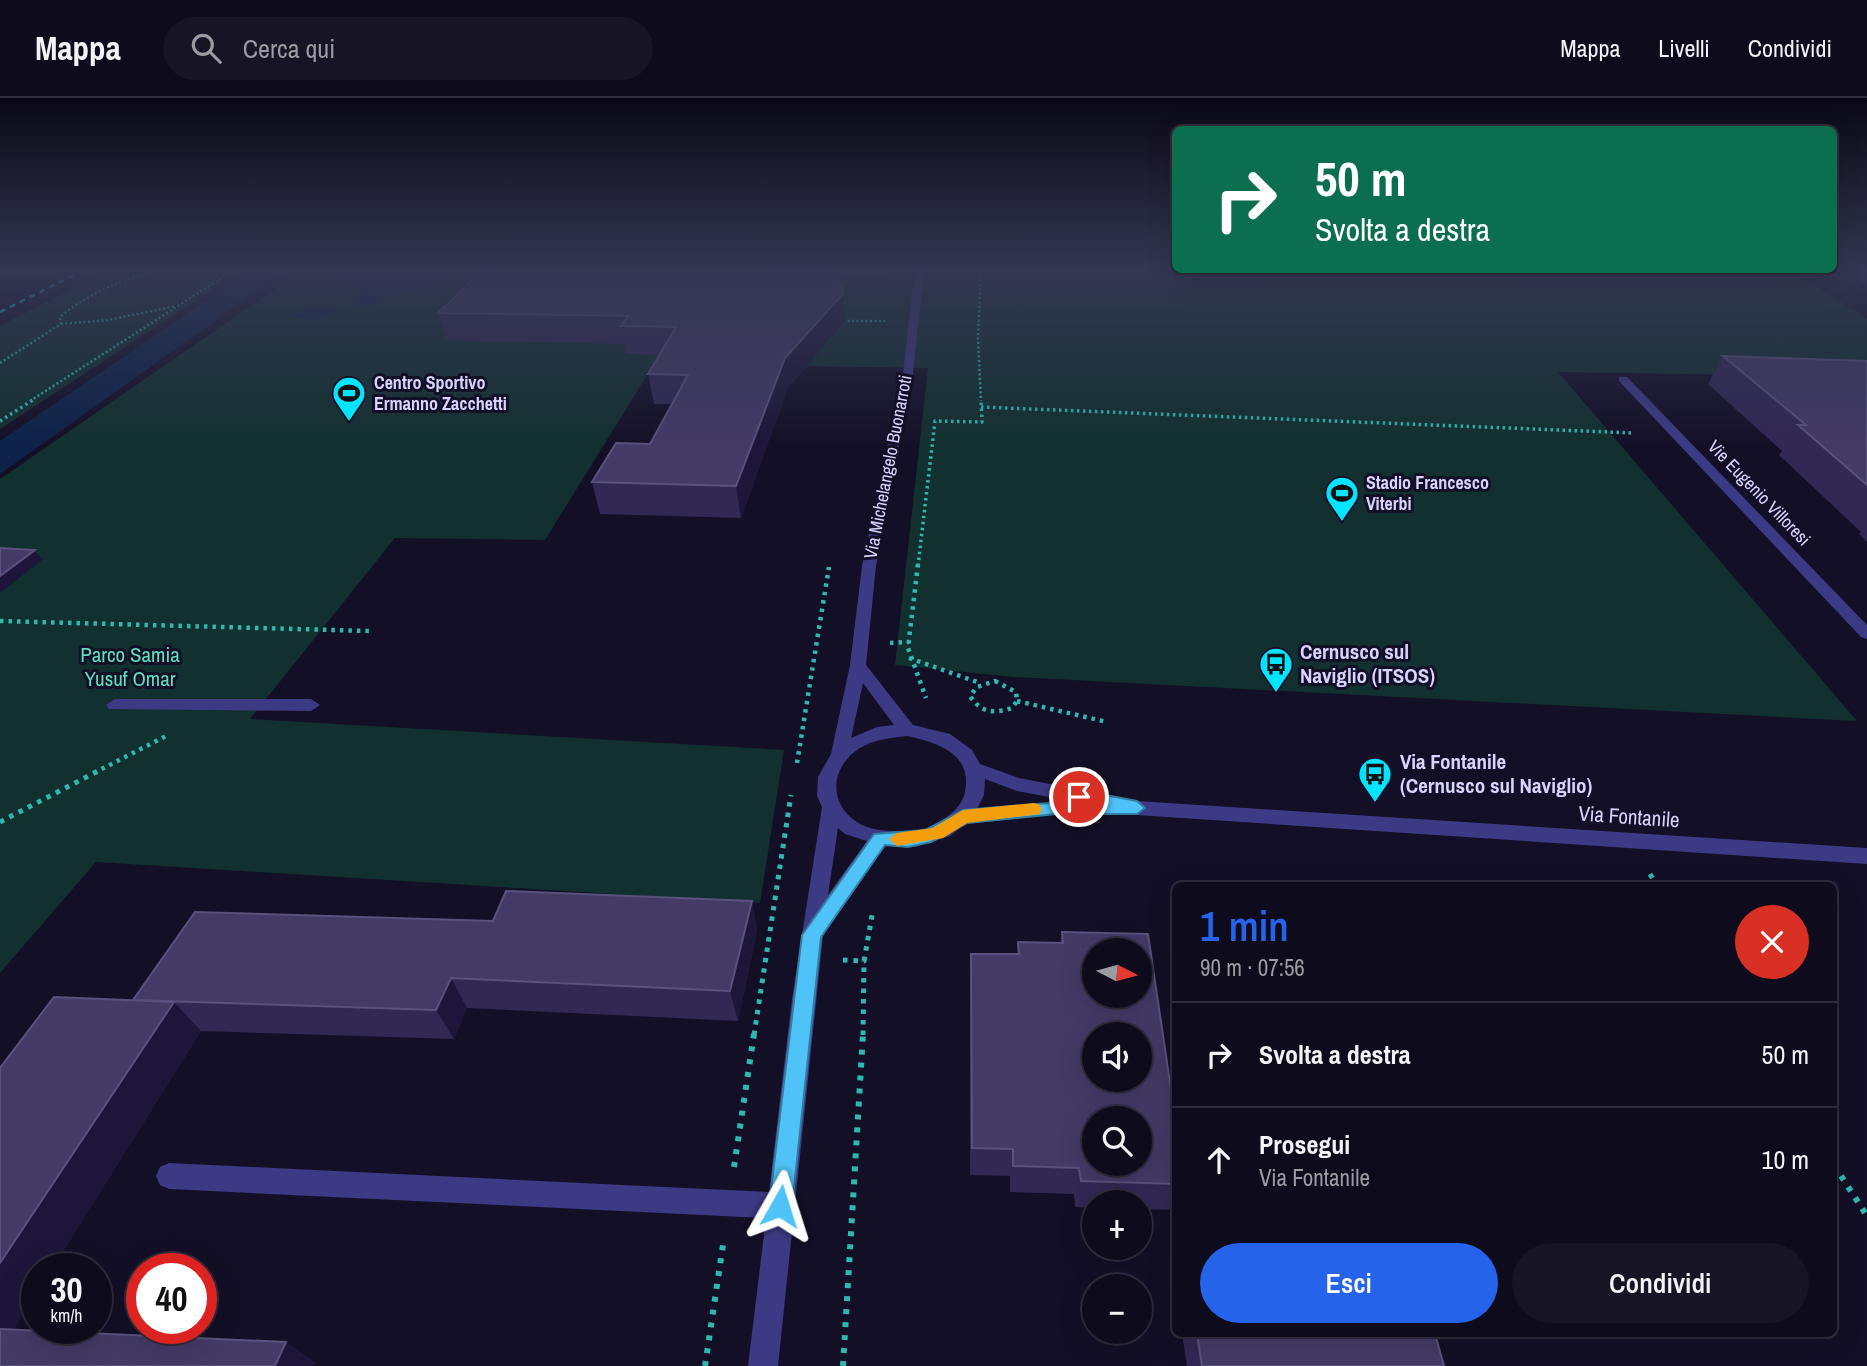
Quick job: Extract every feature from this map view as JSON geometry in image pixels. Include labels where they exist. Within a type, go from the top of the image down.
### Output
[{"type":"street","name":"Via Michelangelo Buonarroti","points":[[839,753],[858,665],[869,566],[908,373],[913,329]]},
{"type":"street","name":"Vie Eugenio Villoresi","points":[[1623,379],[1867,634]]},
{"type":"street","points":[[858,665],[907,730]]},
{"type":"street","points":[[115,705],[311,705]]},
{"type":"street","points":[[763,1366],[812,935],[831,808],[825,785],[829,767],[839,753],[874,733],[907,730],[947,740],[967,756],[976,769],[977,793],[963,817],[931,835],[908,840],[880,838],[859,832],[843,822],[831,808]]},
{"type":"street","name":"Via Fontanile","points":[[976,769],[1056,793],[1137,808]]},
{"type":"street","name":"Via Fontanile","points":[[963,817],[1056,808],[1137,808],[1867,856]]},
{"type":"street","points":[[812,935],[880,838]]},
{"type":"street","points":[[169,1176],[780,1206]]},
{"type":"path","points":[[0,363],[53,329]]},
{"type":"path","points":[[0,421],[142,329]]},
{"type":"path","points":[[933,707],[920,687],[909,658],[909,628],[935,421],[982,422],[978,329]]},
{"type":"path","points":[[981,407],[1645,433]]},
{"type":"path","points":[[796,766],[829,566]]},
{"type":"path","points":[[0,621],[370,631]]},
{"type":"path","points":[[909,658],[981,683],[995,681],[1007,685],[1016,692],[1017,701],[1012,708],[1000,713],[986,712],[975,706],[970,696],[981,683]]},
{"type":"path","points":[[1017,701],[1107,722]]},
{"type":"path","points":[[0,822],[171,733]]},
{"type":"path","points":[[705,1366],[792,793]]},
{"type":"path","points":[[1647,871],[1654,882]]},
{"type":"path","points":[[843,1366],[865,1001],[864,961]]},
{"type":"path","points":[[1837,1170],[1867,1216]]},
{"type":"green space","points":[[0,329],[153,329],[0,429]]},
{"type":"green space","name":"Parco Samia Yusuf Omar","points":[[217,329],[1867,329],[1867,377],[1558,372],[1857,721],[1014,677],[895,665],[928,368],[654,364],[545,540],[395,538],[250,719],[784,750],[760,903],[96,862],[0,973],[0,479]]},
{"type":"water","points":[[165,329],[204,329],[0,474],[0,441]]},
{"type":"building","points":[[675,329],[811,329],[785,358],[736,486],[592,482],[616,443],[650,444],[688,375],[648,374]]},
{"type":"building","points":[[1723,356],[1867,361],[1867,485],[1798,425],[1806,425]]},
{"type":"building","points":[[0,548],[35,550],[0,576]]},
{"type":"building","points":[[506,891],[752,901],[730,991],[451,978],[436,1010],[133,1000],[195,912],[493,921]]},
{"type":"building","points":[[1062,932],[1148,934],[1149,938],[1082,938],[1082,1008],[1152,1008],[1152,961],[1172,1096],[1172,1184],[1081,1181],[1079,1168],[1013,1166],[1013,1149],[972,1148],[971,954],[1019,954],[1018,942],[1063,943]]},
{"type":"building","points":[[54,997],[174,1002],[0,1263],[0,1068]]},
{"type":"building","points":[[0,1329],[21,1330],[21,1344],[112,1344],[112,1334],[126,1335],[126,1344],[217,1344],[217,1339],[286,1342],[275,1366],[0,1366]]},
{"type":"building","points":[[1197,1337],[1436,1337],[1444,1366],[1202,1366]]},
{"type":"slow traffic","points":[[897,839],[908,840],[937,834],[963,817],[1034,809]]},
{"type":"place","name":"Centro Sportivo Ermanno Zacchetti","points":[[349,423]]},
{"type":"place","name":"Stadio Francesco Viterbi","points":[[1342,523]]},
{"type":"place","name":"Cernusco sul Naviglio (ITSOS)","points":[[1276,694]]},
{"type":"place","name":"Via Fontanile (Cernusco sul Naviglio)","points":[[1375,804]]},
{"type":"route","points":[[780,1206],[812,935],[880,838],[908,840],[937,834],[963,817],[1029,809],[1137,808],[1079,797]]}]
